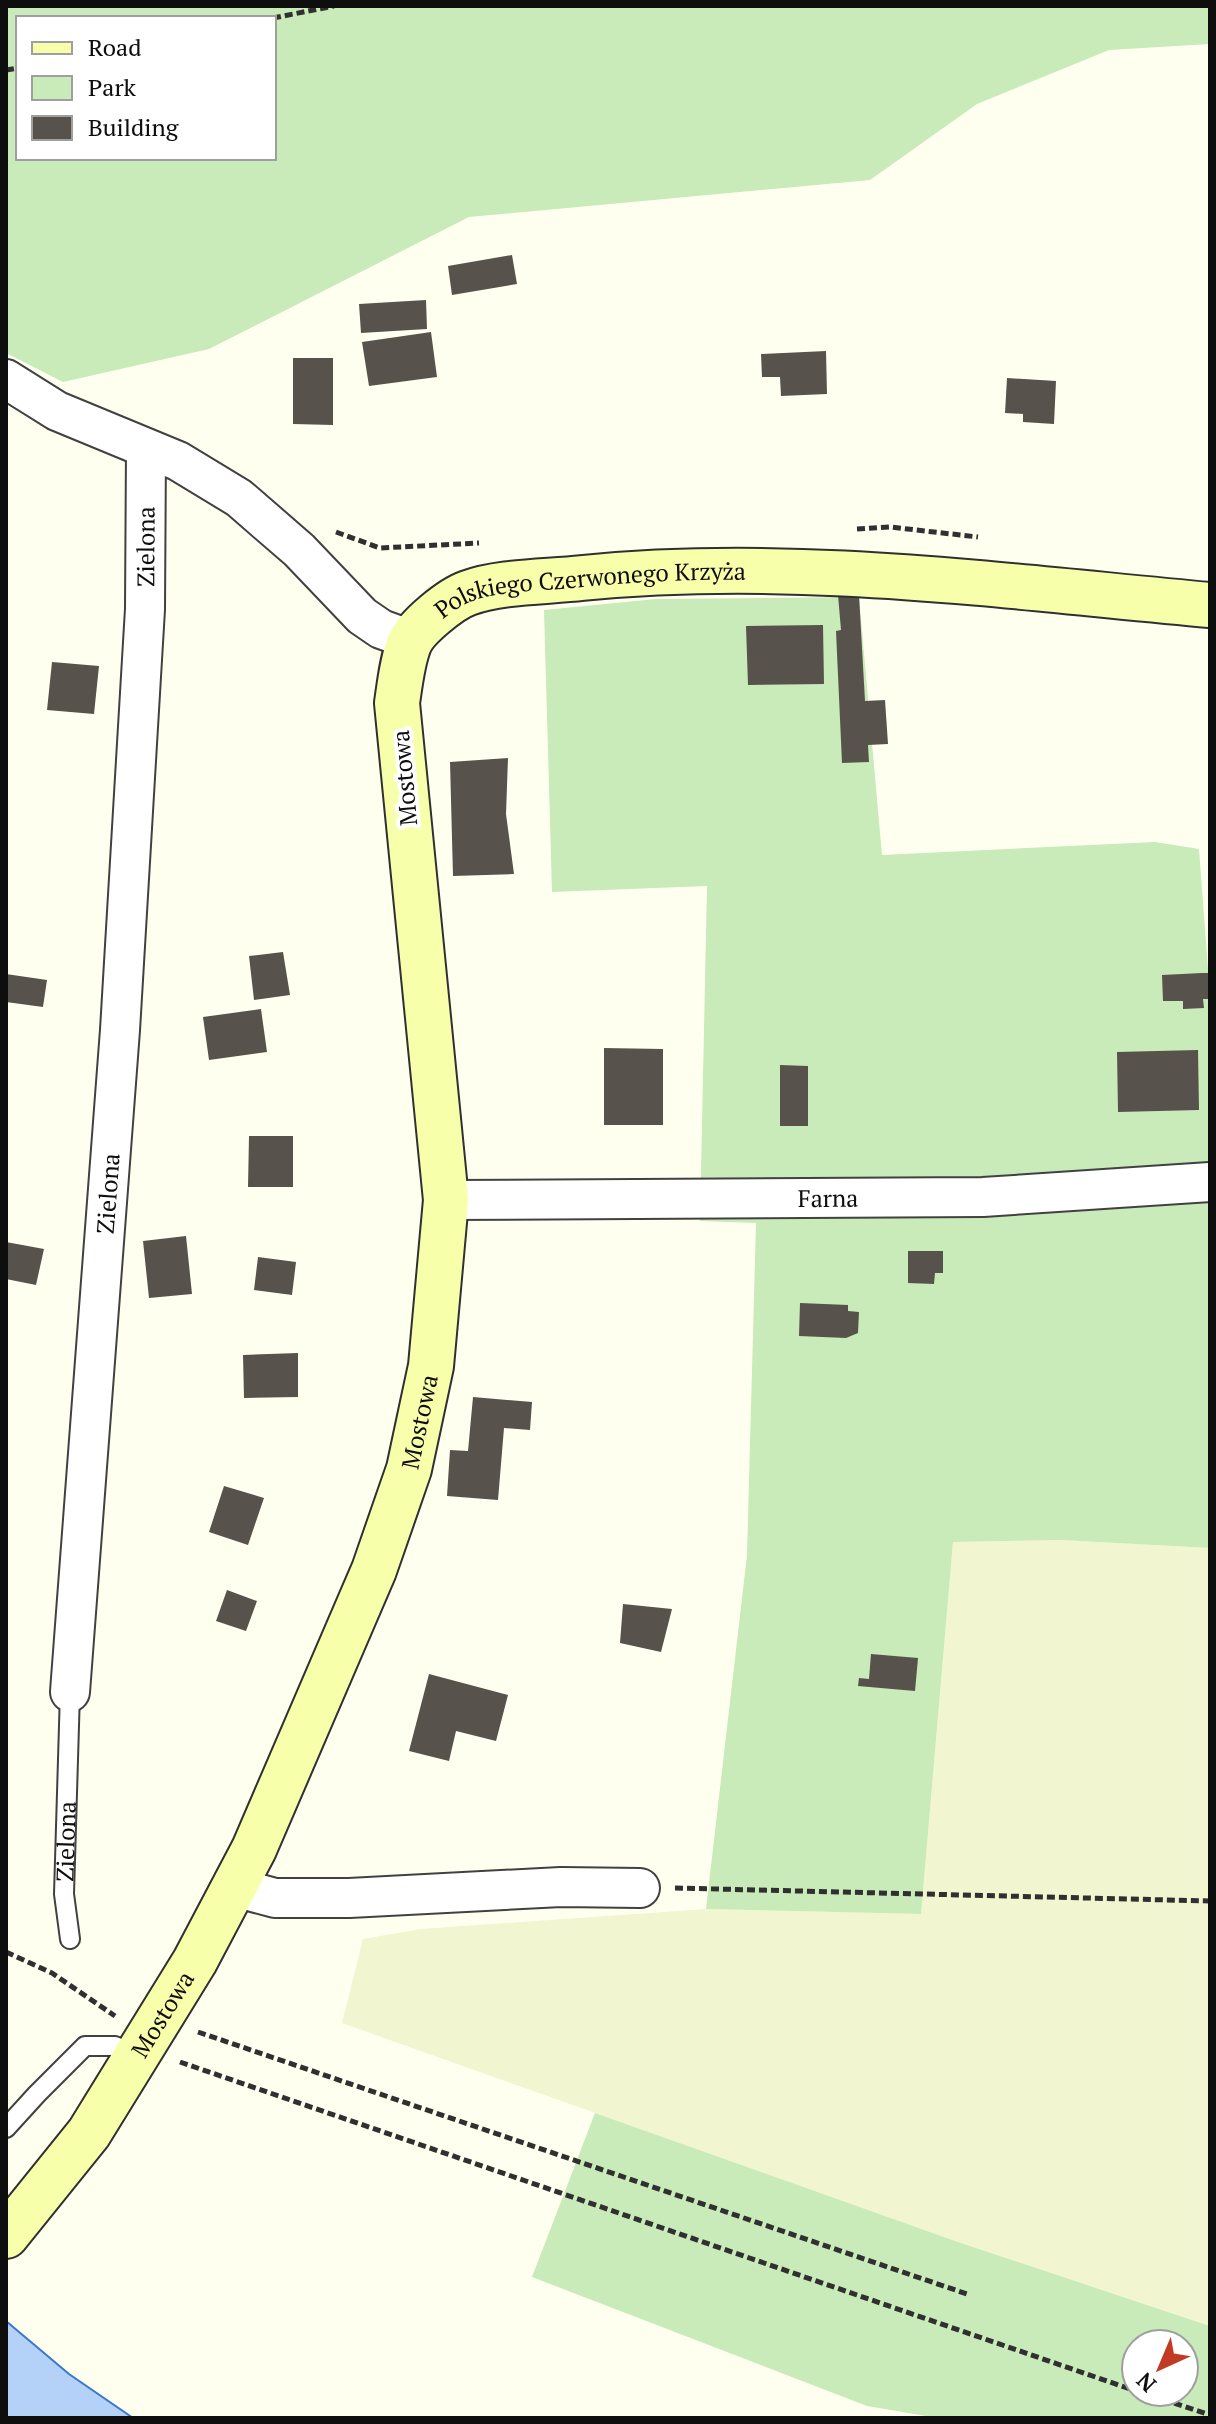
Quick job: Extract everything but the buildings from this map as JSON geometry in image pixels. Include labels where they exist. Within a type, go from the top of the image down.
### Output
[{"type":"street","points":[[6,379],[57,411]]},
{"type":"street","points":[[6,411],[57,411]]},
{"type":"street","name":"Polskiego Czerwonego Krzyża","points":[[57,411],[178,461],[239,498],[299,550],[362,616],[381,629],[411,640],[438,612],[467,593],[498,586],[643,572],[766,570],[877,575],[1210,605]]},
{"type":"street","name":"Zielona","points":[[70,1692],[125,952],[145,609],[146,449]]},
{"type":"street","name":"Mostowa","points":[[6,2236],[89,2133],[149,2038],[254,1849],[374,1570],[409,1469],[431,1366],[446,1200],[397,703],[403,663],[411,640]]},
{"type":"street","name":"Farna","points":[[446,1200],[983,1197],[1210,1182]]},
{"type":"street","points":[[234,1887],[275,1898],[349,1898],[561,1887],[640,1888]]},
{"type":"lane","name":"Zielona","points":[[70,1692],[64,1894],[70,1939]]},
{"type":"lane","points":[[6,2128],[85,2046],[115,2046],[149,2038]]},
{"type":"path","points":[[276,17],[334,6]]},
{"type":"path","points":[[640,1888],[759,1888],[1210,1901]]},
{"type":"path","points":[[6,1952],[52,1973],[149,2038],[970,2295]]},
{"type":"path","points":[[193,2068],[1120,2385]]},
{"type":"path","points":[[1189,2408],[1210,2415]]},
{"type":"green space","points":[[6,6],[1210,6],[1210,44],[1109,50],[977,104],[870,180],[469,217],[209,349],[63,382],[6,353]]},
{"type":"green space","points":[[859,597],[882,855],[1155,842],[1199,849],[1210,996],[1210,1548],[1061,1540],[953,1542],[921,1914],[706,1909],[747,1555],[756,1223],[700,1221],[707,886],[552,892],[544,610],[656,599]]},
{"type":"green space","points":[[1061,1540],[1210,1548],[1210,2326],[958,2242],[342,2023],[363,1939],[421,1929],[706,1909],[921,1914],[953,1542]]},
{"type":"green space","points":[[595,2113],[958,2242],[1210,2326],[1210,2418],[938,2418],[867,2406],[532,2277]]},
{"type":"water","points":[[6,2321],[69,2374],[133,2418],[6,2418]]}]
